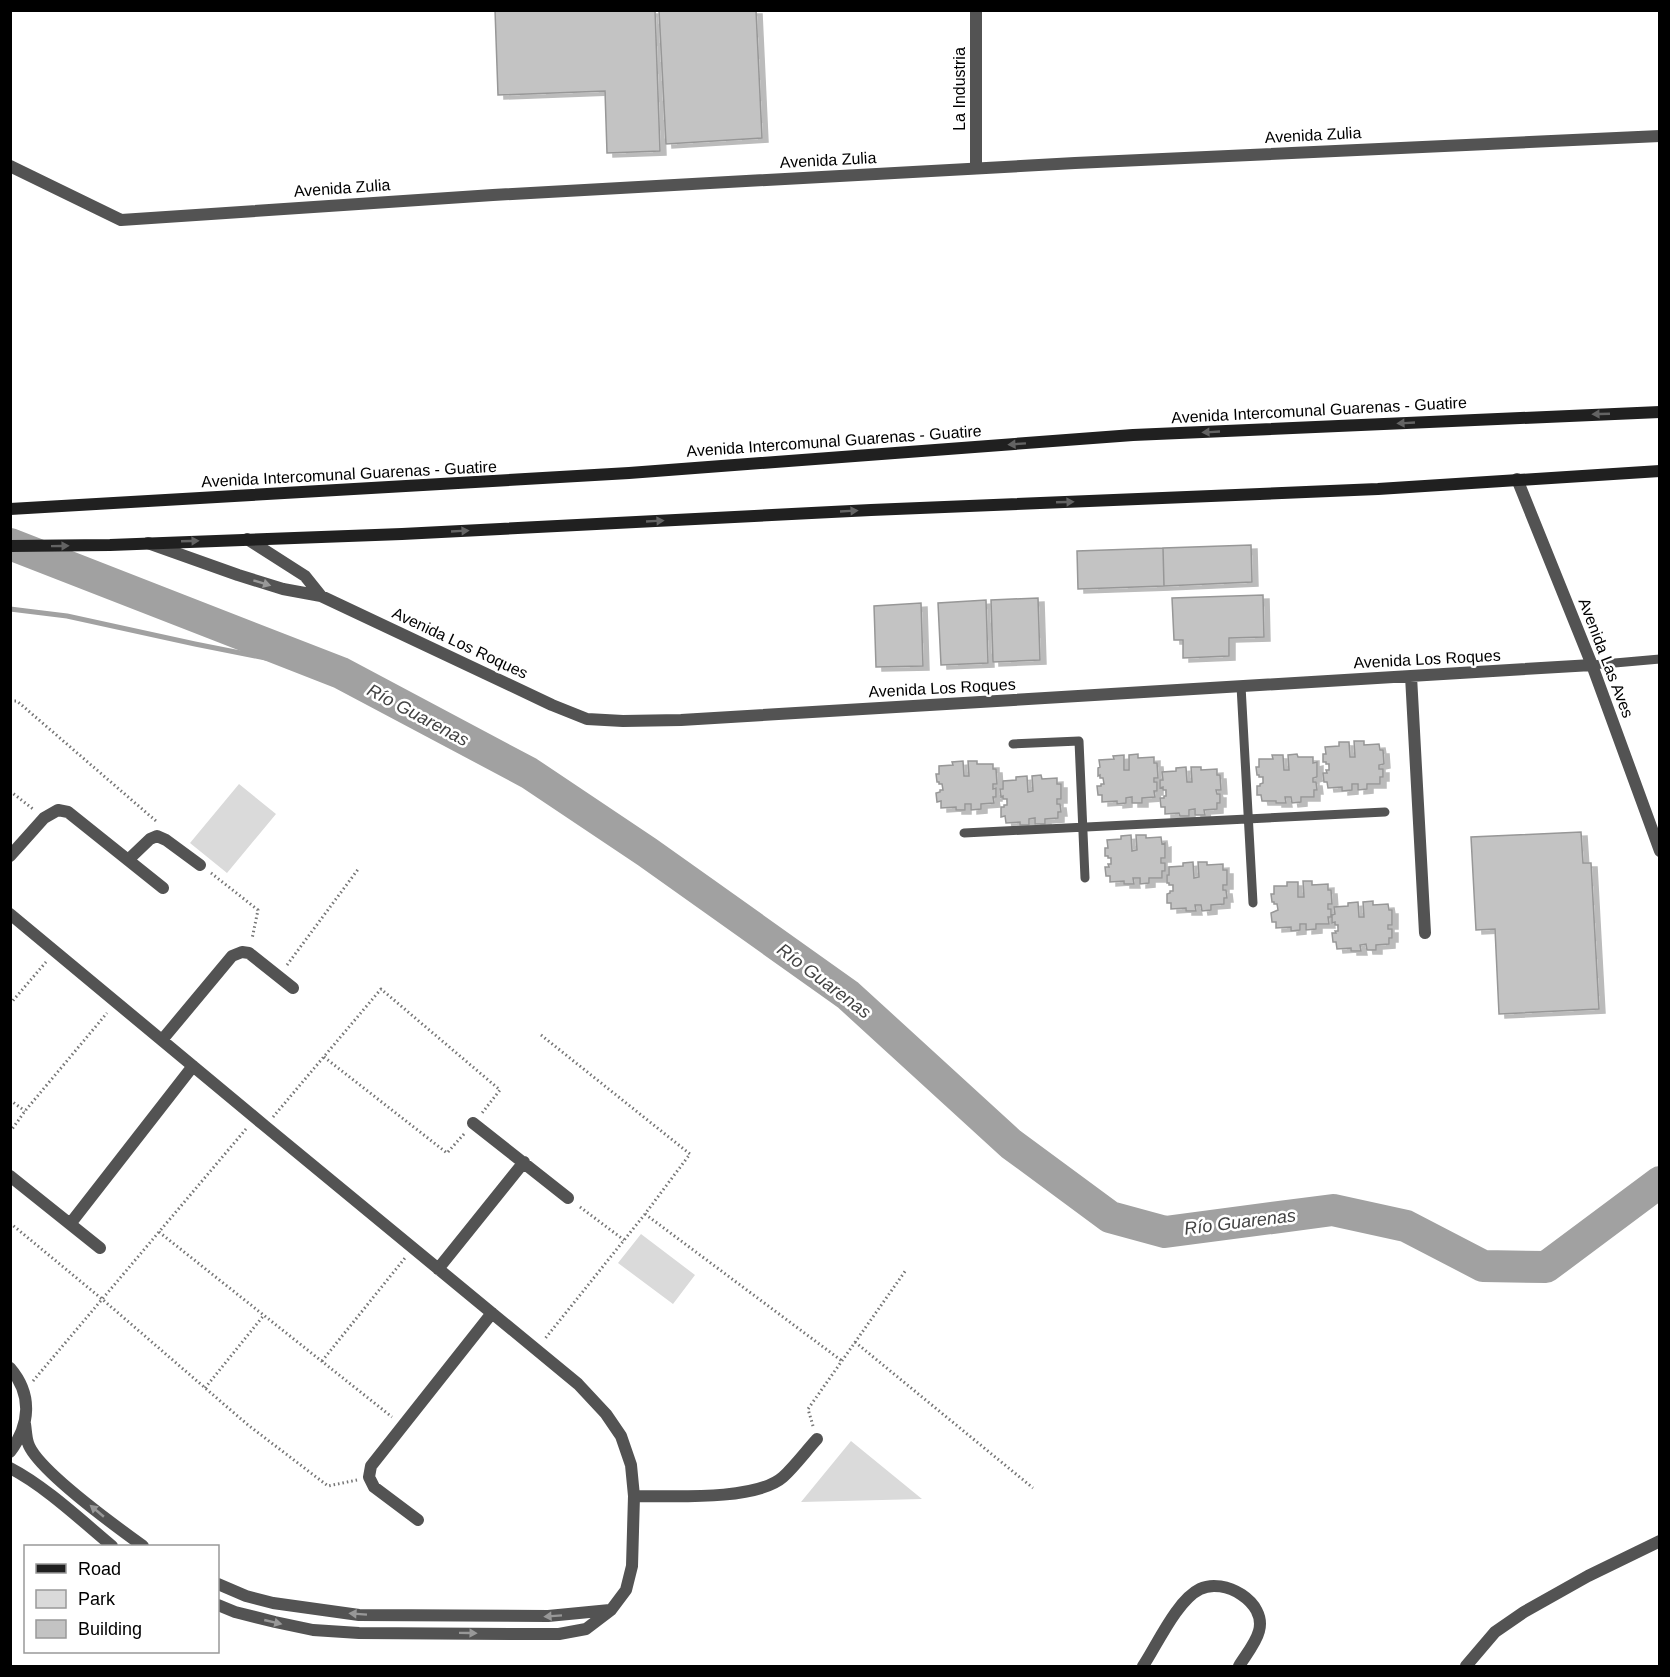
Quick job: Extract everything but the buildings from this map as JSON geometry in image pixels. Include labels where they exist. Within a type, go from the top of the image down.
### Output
[{"type":"main road","name":"Avenida Intercomunal Guarenas - Guatire","points":[[10,509],[629,473],[1133,435],[1659,412]]},
{"type":"main road","points":[[10,546],[110,545],[402,534],[872,510],[1366,489],[1659,471]]},
{"type":"street","name":"La Industria","points":[[976,10],[976,168]]},
{"type":"street","name":"Avenida Zulia","points":[[10,166],[121,220],[493,195],[976,168],[1659,136]]},
{"type":"street","name":"Avenida Las Aves","points":[[1517,480],[1592,665],[1659,850]]},
{"type":"street","name":"Avenida Los Roques","points":[[247,539],[306,576],[321,596]]},
{"type":"street","name":"Avenida Los Roques","points":[[147,543],[249,579],[283,589],[321,596],[552,705],[587,719],[681,720],[1592,665]]},
{"type":"street","points":[[1411,676],[1425,933]]},
{"type":"street","points":[[10,856],[44,818],[58,810],[68,812],[163,888]]},
{"type":"street","points":[[129,860],[150,839],[157,836],[200,865]]},
{"type":"street","points":[[10,914],[578,1383],[606,1414],[621,1436],[631,1465],[634,1496],[632,1566],[626,1590],[611,1610],[586,1629],[559,1634],[359,1633],[313,1630],[234,1612],[219,1605]]},
{"type":"street","points":[[162,1040],[232,956],[242,952],[249,953],[293,988]]},
{"type":"street","points":[[70,1224],[193,1066]]},
{"type":"street","points":[[473,1123],[568,1198]]},
{"type":"street","points":[[438,1269],[524,1162]]},
{"type":"street","points":[[10,1176],[100,1248]]},
{"type":"street","points":[[418,1520],[375,1487],[369,1477],[371,1466],[492,1313]]},
{"type":"street","points":[[10,1368],[24,1391],[27,1408],[25,1424],[19,1440],[10,1452]]},
{"type":"street","points":[[25,1424],[28,1444],[38,1460],[84,1501],[142,1545]]},
{"type":"street","points":[[634,1496],[700,1496],[752,1491],[782,1478],[816,1439]]},
{"type":"street","points":[[10,1468],[42,1489],[111,1545]]},
{"type":"street","points":[[1466,1666],[1495,1632],[1505,1625],[1588,1576],[1659,1541]]},
{"type":"street","points":[[219,1584],[273,1604],[359,1615],[548,1616],[611,1610]]},
{"type":"street","points":[[1143,1666],[1182,1602],[1199,1590],[1214,1585],[1236,1590],[1251,1603],[1258,1616],[1260,1629],[1239,1666]]},
{"type":"lane","points":[[1592,665],[1659,659]]},
{"type":"lane","points":[[1241,686],[1253,903]]},
{"type":"lane","points":[[1013,744],[1079,741],[1085,878]]},
{"type":"lane","points":[[964,833],[1385,812]]},
{"type":"path","points":[[10,701],[17,701],[156,821],[157,836]]},
{"type":"path","points":[[10,791],[44,818]]},
{"type":"path","points":[[200,865],[258,910],[249,953]]},
{"type":"path","points":[[278,976],[359,868]]},
{"type":"path","points":[[10,1004],[55,951]]},
{"type":"path","points":[[265,1126],[381,989],[500,1090],[447,1152],[324,1057]]},
{"type":"path","points":[[10,1132],[116,1002]]},
{"type":"path","points":[[536,1349],[645,1214],[690,1154],[541,1035]]},
{"type":"path","points":[[10,1100],[25,1112]]},
{"type":"path","points":[[24,1391],[255,1118]]},
{"type":"path","points":[[568,1198],[624,1240]]},
{"type":"path","points":[[645,1214],[842,1361]]},
{"type":"path","points":[[10,1223],[248,1425],[328,1486],[369,1477]]},
{"type":"path","points":[[159,1232],[403,1426]]},
{"type":"path","points":[[322,1361],[413,1248]]},
{"type":"path","points":[[816,1439],[808,1409],[906,1270]]},
{"type":"path","points":[[205,1388],[264,1315]]},
{"type":"path","points":[[855,1342],[1033,1488]]},
{"type":"green space","points":[[239,784],[276,814],[227,873],[190,843]]},
{"type":"green space","points":[[641,1234],[695,1275],[673,1304],[618,1263]]},
{"type":"green space","points":[[851,1441],[922,1499],[801,1502]]},
{"type":"waterway","name":"Río Guarenas","points":[[10,544],[341,673],[529,773],[647,852],[848,995],[1011,1144],[1110,1217],[1165,1232],[1333,1210],[1406,1226],[1483,1266],[1546,1267],[1660,1182]]},
{"type":"waterway","points":[[10,609],[67,616],[341,673]]}]
